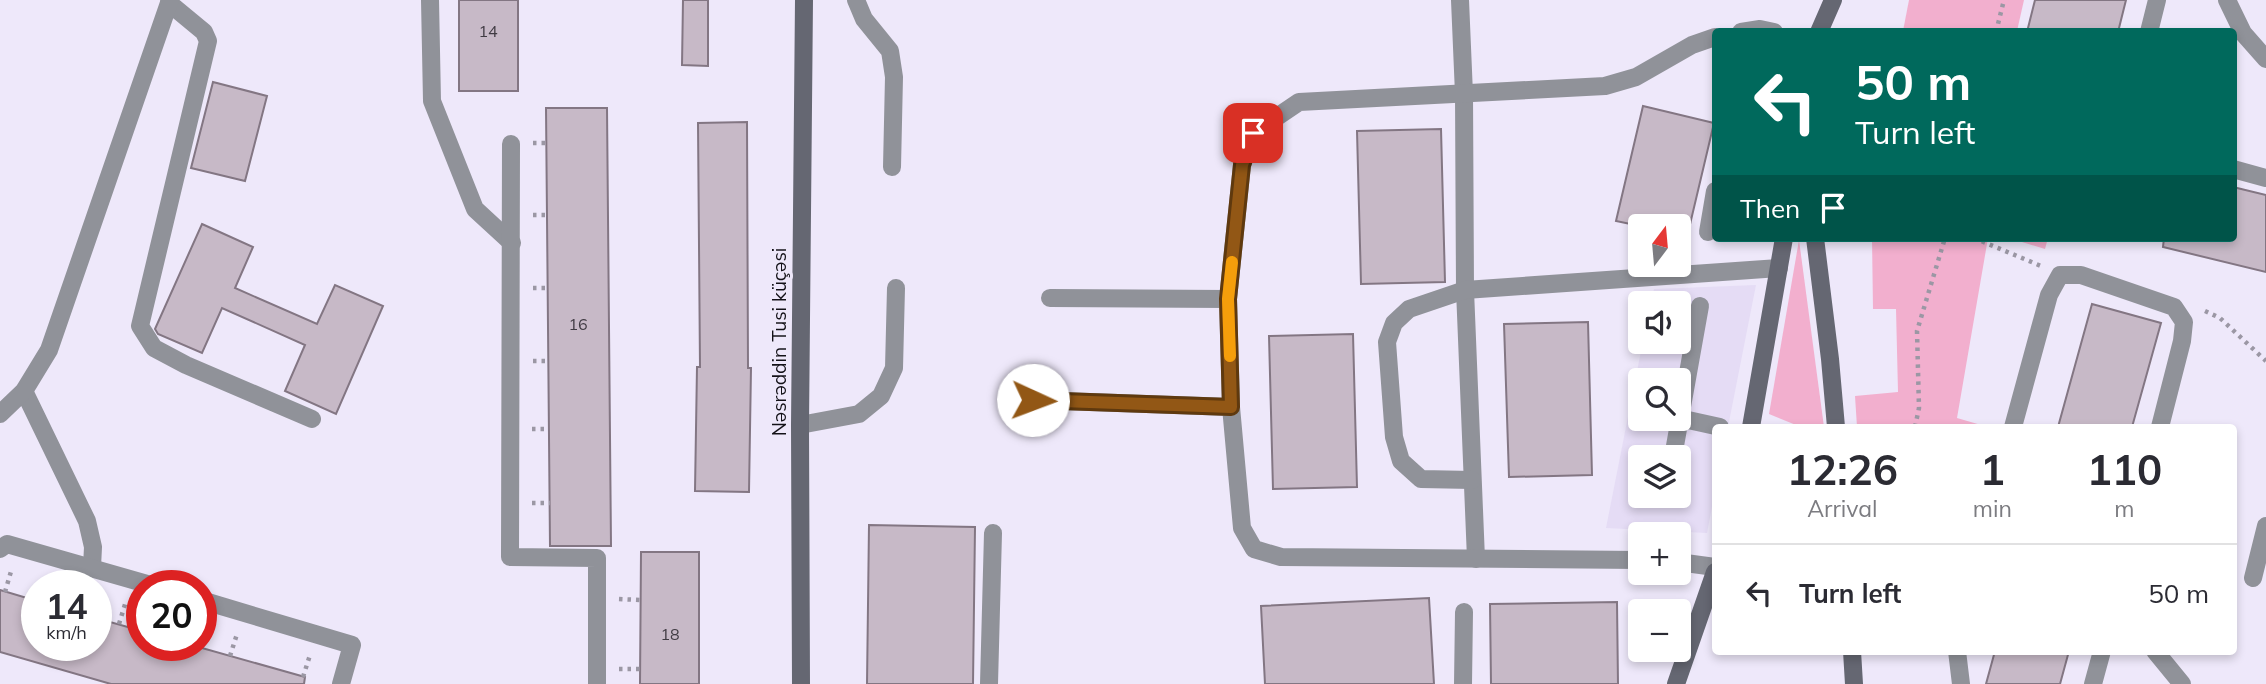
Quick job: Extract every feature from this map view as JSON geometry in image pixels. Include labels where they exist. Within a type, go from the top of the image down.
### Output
[{"type":"main road","name":"Nəsrəddin Tusi küçəsi","points":[[801,684],[800,425],[804,0]]},
{"type":"main road","points":[[1821,28],[1833,0]]},
{"type":"main road","points":[[1752,424],[1783,242]]},
{"type":"main road","points":[[1815,242],[1836,424]]},
{"type":"main road","points":[[1676,684],[1712,578]]},
{"type":"main road","points":[[1852,655],[1854,684]]},
{"type":"lane","points":[[430,0],[432,101],[475,209],[512,243]]},
{"type":"lane","points":[[856,0],[864,19],[890,51],[894,77],[892,167]]},
{"type":"lane","points":[[1460,0],[1464,94],[1465,290],[1476,559]]},
{"type":"lane","points":[[2150,28],[2157,0]]},
{"type":"lane","points":[[2227,0],[2243,33],[2266,59]]},
{"type":"lane","points":[[0,414],[24,391],[49,350],[169,1],[204,32],[208,41],[140,326],[154,348],[186,365],[313,419]]},
{"type":"lane","points":[[1628,560],[1281,557],[1254,549],[1242,528],[1231,407],[1228,299],[1242,165],[1253,133],[1299,102],[1605,86],[1636,77],[1692,45],[1712,38]]},
{"type":"lane","points":[[511,144],[510,556],[597,558],[597,684]]},
{"type":"lane","points":[[2237,170],[2266,178]]},
{"type":"lane","points":[[1708,232],[1712,209]]},
{"type":"lane","points":[[1472,480],[1421,479],[1401,461],[1394,438],[1387,342],[1394,323],[1409,309],[1465,290],[1779,268]]},
{"type":"lane","points":[[2014,424],[2049,295],[2060,275],[2081,275],[2174,307],[2184,322],[2182,341],[2161,424]]},
{"type":"lane","points":[[800,425],[859,414],[881,396],[894,369],[896,288]]},
{"type":"lane","points":[[1050,298],[1228,299]]},
{"type":"lane","points":[[1688,368],[1700,306]]},
{"type":"lane","points":[[24,391],[87,521],[93,547],[92,567]]},
{"type":"lane","points":[[1033,400],[1231,407]]},
{"type":"lane","points":[[1691,421],[1712,425]]},
{"type":"lane","points":[[2253,578],[2266,526]]},
{"type":"lane","points":[[989,684],[993,533]]},
{"type":"lane","points":[[0,549],[8,544],[126,577]]},
{"type":"lane","points":[[1691,564],[1712,568]]},
{"type":"lane","points":[[217,605],[352,645],[341,684]]},
{"type":"lane","points":[[1462,684],[1464,612]]},
{"type":"lane","points":[[1957,655],[1961,684]]},
{"type":"lane","points":[[2093,684],[2101,655]]},
{"type":"lane","points":[[2158,655],[2182,684]]},
{"type":"path","points":[[1997,28],[2004,0]]},
{"type":"path","points":[[1916,424],[1919,408],[1917,331],[1944,242]]},
{"type":"path","points":[[1984,242],[2060,275]]},
{"type":"path","points":[[2174,307],[2200,310],[2220,318],[2266,361]]},
{"type":"shaded area","points":[[1909,0],[2024,0],[2018,28],[1904,28]]},
{"type":"shaded area","points":[[1799,242],[1824,424],[1794,424],[1769,414]]},
{"type":"shaded area","points":[[1872,242],[1987,242],[1957,418],[1978,424],[1857,424],[1855,396],[1898,392],[1896,309],[1873,309]]},
{"type":"shaded area","points":[[2022,242],[2047,242],[2045,249]]},
{"type":"shaded area","points":[[1756,285],[1729,424],[1712,424],[1712,507],[1707,533],[1691,532],[1691,522],[1628,522],[1628,529],[1606,528],[1628,417],[1628,431],[1691,431],[1691,368],[1638,368],[1640,354],[1691,354],[1691,291],[1654,289]]},
{"type":"building","points":[[459,0],[518,0],[518,91],[459,91]]},
{"type":"building","points":[[683,0],[708,0],[708,66],[682,65]]},
{"type":"building","points":[[2035,0],[2126,0],[2119,28],[2028,28]]},
{"type":"building","points":[[213,82],[267,96],[245,181],[191,168]]},
{"type":"building","points":[[1643,106],[1712,123],[1691,220],[1691,214],[1628,214],[1628,224],[1616,221]]},
{"type":"building","points":[[546,108],[607,108],[611,546],[550,546]]},
{"type":"building","points":[[747,122],[748,368],[751,368],[749,492],[695,491],[697,367],[700,367],[698,123]]},
{"type":"building","points":[[1441,129],[1445,282],[1361,284],[1357,131]]},
{"type":"building","points":[[2237,188],[2266,195],[2266,272],[2163,247],[2164,242],[2237,242]]},
{"type":"building","points":[[202,224],[253,247],[235,288],[317,324],[335,285],[383,306],[336,414],[285,391],[305,345],[222,308],[202,353],[158,334],[155,329]]},
{"type":"building","points":[[2092,304],[2161,323],[2133,424],[2059,424]]},
{"type":"building","points":[[1588,322],[1592,475],[1509,477],[1504,324]]},
{"type":"building","points":[[1353,334],[1357,487],[1273,489],[1269,336]]},
{"type":"building","points":[[869,525],[975,527],[973,684],[867,684]]},
{"type":"building","points":[[641,552],[699,552],[699,684],[640,684]]},
{"type":"building","points":[[0,590],[21,596],[21,658],[0,652]]},
{"type":"building","points":[[1429,598],[1434,684],[1265,684],[1261,606]]},
{"type":"building","points":[[1617,602],[1618,684],[1491,684],[1490,604]]},
{"type":"building","points":[[112,623],[126,626],[126,661],[217,661],[217,652],[305,677],[304,684],[111,684],[31,661],[112,661]]},
{"type":"building","points":[[1994,655],[2068,655],[2060,684],[1986,684]]},
{"type":"slow traffic","points":[[1230,356],[1228,299],[1232,262]]},
{"type":"route","points":[[1033,400],[1231,407],[1228,299],[1242,165],[1253,133]]}]
